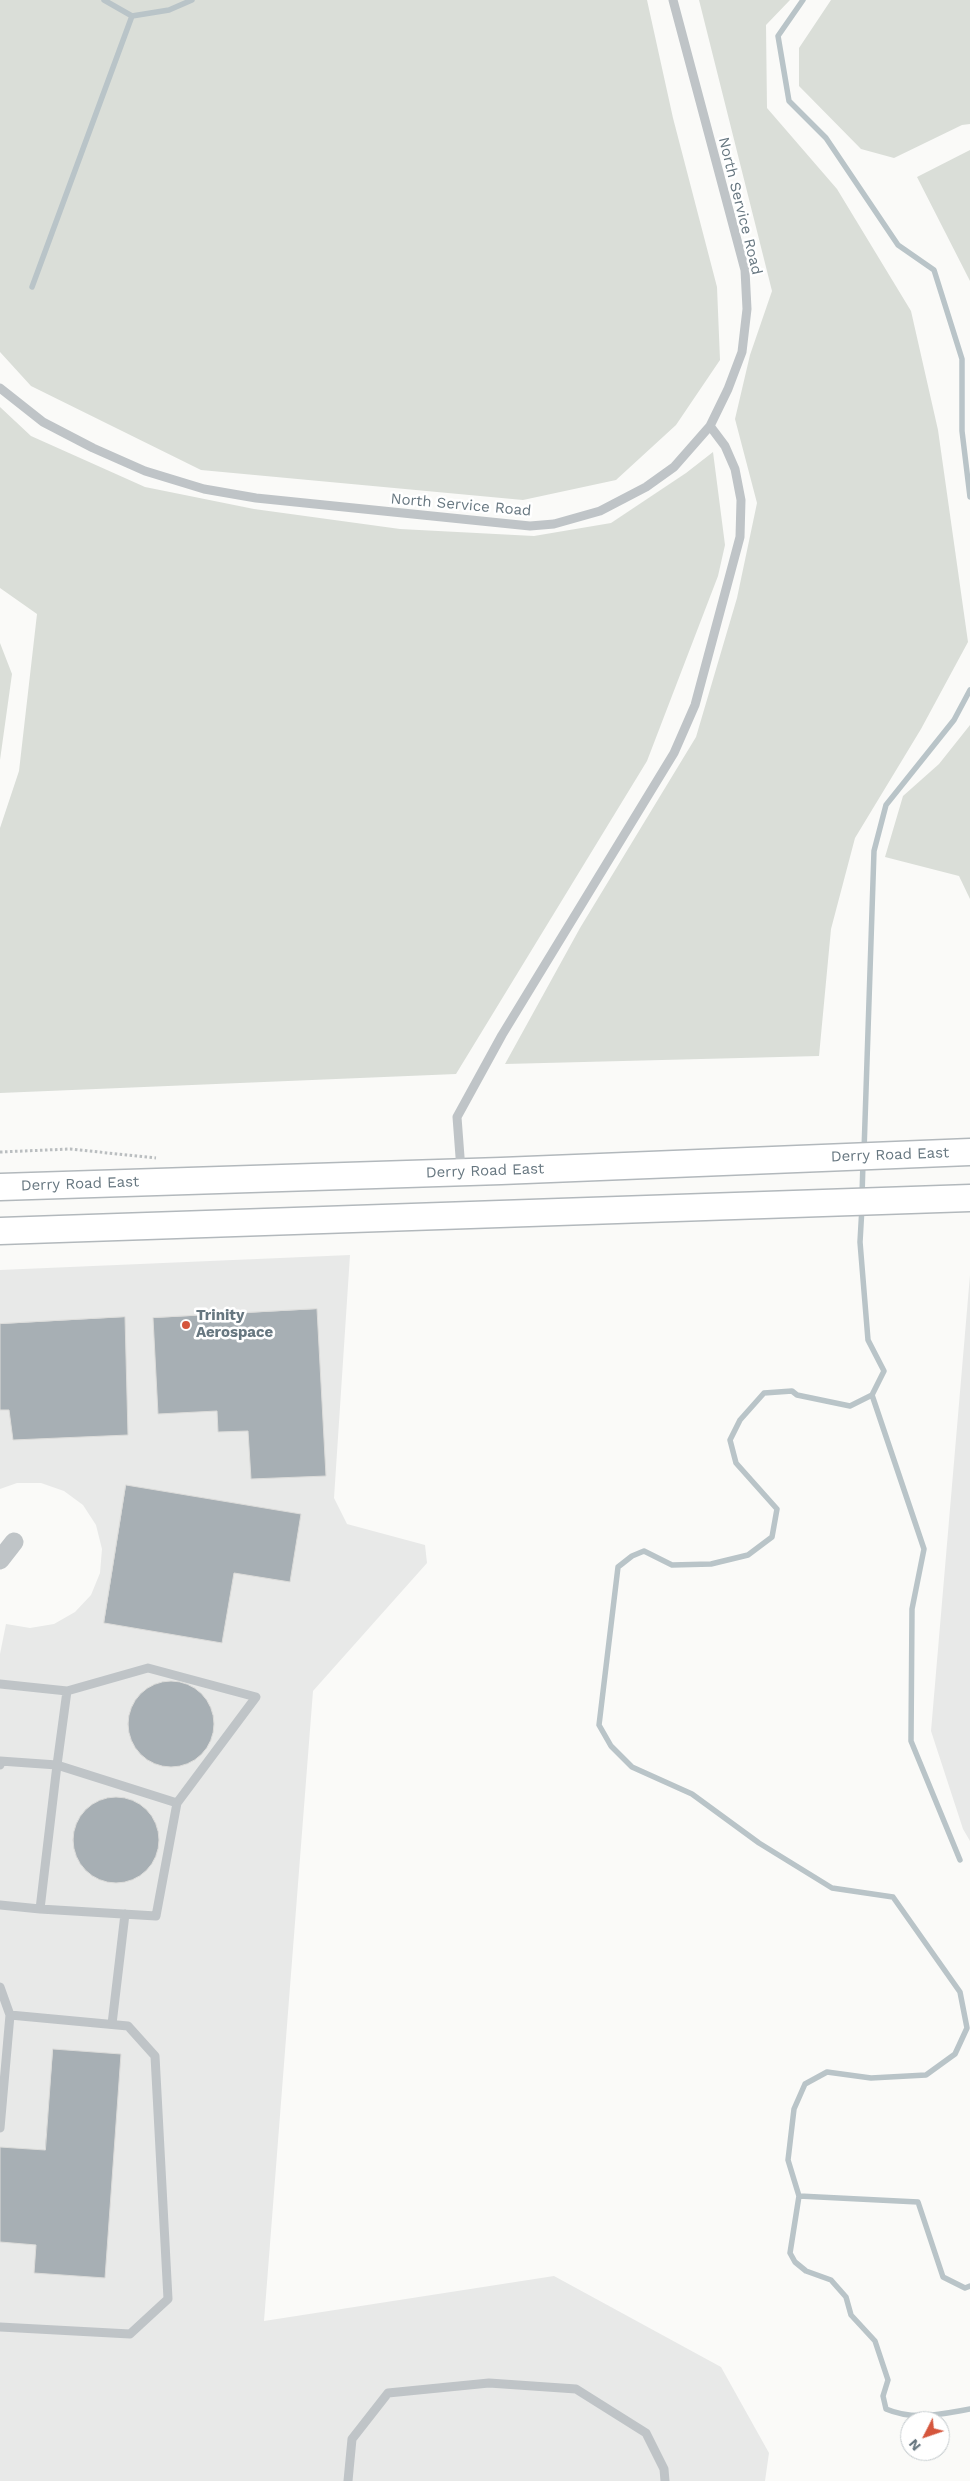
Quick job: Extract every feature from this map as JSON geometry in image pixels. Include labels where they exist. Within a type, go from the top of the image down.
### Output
[{"type":"main road","name":"Derry Road East","points":[[0,1187],[461,1172],[970,1152]]},
{"type":"main road","points":[[0,1231],[970,1198]]},
{"type":"street","points":[[0,1560],[14,1542]]},
{"type":"lane","name":"North Service Road","points":[[0,388],[43,422],[93,448],[145,471],[204,489],[256,498],[530,526],[578,518],[622,502],[674,467],[710,426],[728,389],[742,352],[747,309],[745,270],[673,0]]},
{"type":"lane","points":[[461,1172],[457,1117],[502,1035],[674,753],[695,705],[740,537],[740,500],[735,469],[725,446],[710,426]]},
{"type":"lane","points":[[0,1684],[67,1691],[148,1668],[256,1696],[177,1803],[156,1916],[0,1905]]},
{"type":"lane","points":[[40,1909],[67,1691]]},
{"type":"lane","points":[[0,1765],[0,1762],[57,1765],[177,1803]]},
{"type":"lane","points":[[112,2024],[125,1914]]},
{"type":"lane","points":[[0,1988],[10,2015],[0,2128]]},
{"type":"lane","points":[[0,2327],[130,2334],[168,2299],[155,2056],[128,2026],[10,2015]]},
{"type":"lane","points":[[348,2481],[352,2439],[388,2393],[489,2382],[576,2389],[646,2433],[664,2469],[665,2481]]},
{"type":"shaded area","points":[[0,0],[647,0],[673,118],[717,287],[720,360],[676,425],[616,480],[523,500],[201,470],[31,386],[0,352]]},
{"type":"shaded area","points":[[699,0],[790,0],[766,25],[767,108],[837,189],[911,311],[938,430],[968,642],[921,729],[855,838],[831,929],[819,1056],[505,1064],[580,928],[696,737],[737,598],[757,503],[735,419],[750,355],[772,291]]},
{"type":"shaded area","points":[[831,0],[970,0],[970,124],[962,125],[894,158],[861,149],[799,86],[799,48]]},
{"type":"shaded area","points":[[970,150],[970,281],[917,177]]},
{"type":"shaded area","points":[[0,407],[31,436],[145,487],[254,509],[400,529],[534,536],[611,523],[686,473],[713,452],[725,545],[718,576],[647,761],[456,1074],[0,1093],[0,828],[19,771],[37,614],[0,588]]},
{"type":"shaded area","points":[[0,643],[12,674],[0,760]]},
{"type":"shaded area","points":[[970,725],[970,899],[959,876],[885,857],[903,796],[939,764]]},
{"type":"shaded area","points":[[350,1255],[334,1498],[347,1524],[425,1545],[427,1563],[313,1691],[264,2321],[554,2276],[721,2367],[769,2453],[765,2481],[0,2481],[0,1654],[6,1624],[30,1628],[54,1624],[75,1612],[91,1595],[100,1573],[102,1549],[96,1525],[83,1505],[64,1491],[41,1483],[17,1483],[0,1489],[0,1270]]},
{"type":"shaded area","points":[[970,1275],[970,1841],[963,1829],[931,1731]]},
{"type":"building","points":[[317,1309],[326,1476],[251,1479],[248,1431],[218,1432],[217,1411],[158,1414],[153,1318]]},
{"type":"building","points":[[125,1317],[128,1435],[13,1440],[9,1410],[0,1410],[0,1324]]},
{"type":"building","points":[[126,1485],[301,1514],[290,1582],[234,1573],[222,1643],[104,1623]]},
{"type":"building","points":[[171,1681],[187,1685],[201,1694],[210,1708],[214,1724],[210,1740],[201,1754],[187,1763],[171,1767],[155,1763],[141,1754],[132,1740],[128,1724],[132,1708],[141,1694],[155,1685]]},
{"type":"building","points":[[116,1797],[132,1801],[146,1810],[155,1824],[159,1840],[155,1856],[146,1870],[132,1879],[116,1883],[100,1879],[86,1870],[77,1856],[73,1840],[77,1824],[86,1810],[100,1801]]},
{"type":"building","points":[[53,2049],[121,2054],[105,2278],[34,2273],[36,2245],[0,2242],[0,2147],[45,2150]]},
{"type":"waterway","points":[[104,0],[132,16],[169,10],[192,0]]},
{"type":"waterway","points":[[803,0],[778,36],[789,101],[826,138],[898,245],[934,270],[962,359],[962,431],[970,497]]},
{"type":"waterway","points":[[32,287],[132,16]]},
{"type":"waterway","points":[[864,1151],[874,851],[886,805],[954,720],[970,690]]},
{"type":"waterway","points":[[862,1196],[863,1162]]},
{"type":"waterway","points":[[862,1207],[860,1242],[868,1340],[884,1371],[872,1395],[850,1406],[797,1395],[792,1391],[764,1393],[740,1420],[730,1440],[736,1463],[777,1509],[772,1537],[748,1555],[711,1564],[672,1565],[644,1551],[632,1556],[618,1567],[599,1725],[611,1746],[632,1767],[692,1794],[759,1843],[832,1888],[893,1897],[960,1992],[967,2028],[955,2054],[926,2075],[871,2078],[827,2072],[805,2084],[794,2109],[788,2160],[799,2196],[790,2253],[795,2262],[806,2271],[831,2280],[846,2297],[851,2315],[875,2341],[888,2380],[883,2396],[886,2409],[896,2413],[917,2416],[970,2409]]},
{"type":"waterway","points":[[872,1395],[924,1549],[912,1609],[911,1741],[960,1860]]},
{"type":"waterway","points":[[799,2196],[918,2202],[943,2277],[965,2288],[970,2286]]},
{"type":"place","name":"Trinity Aerospace","points":[[186,1325]]}]
